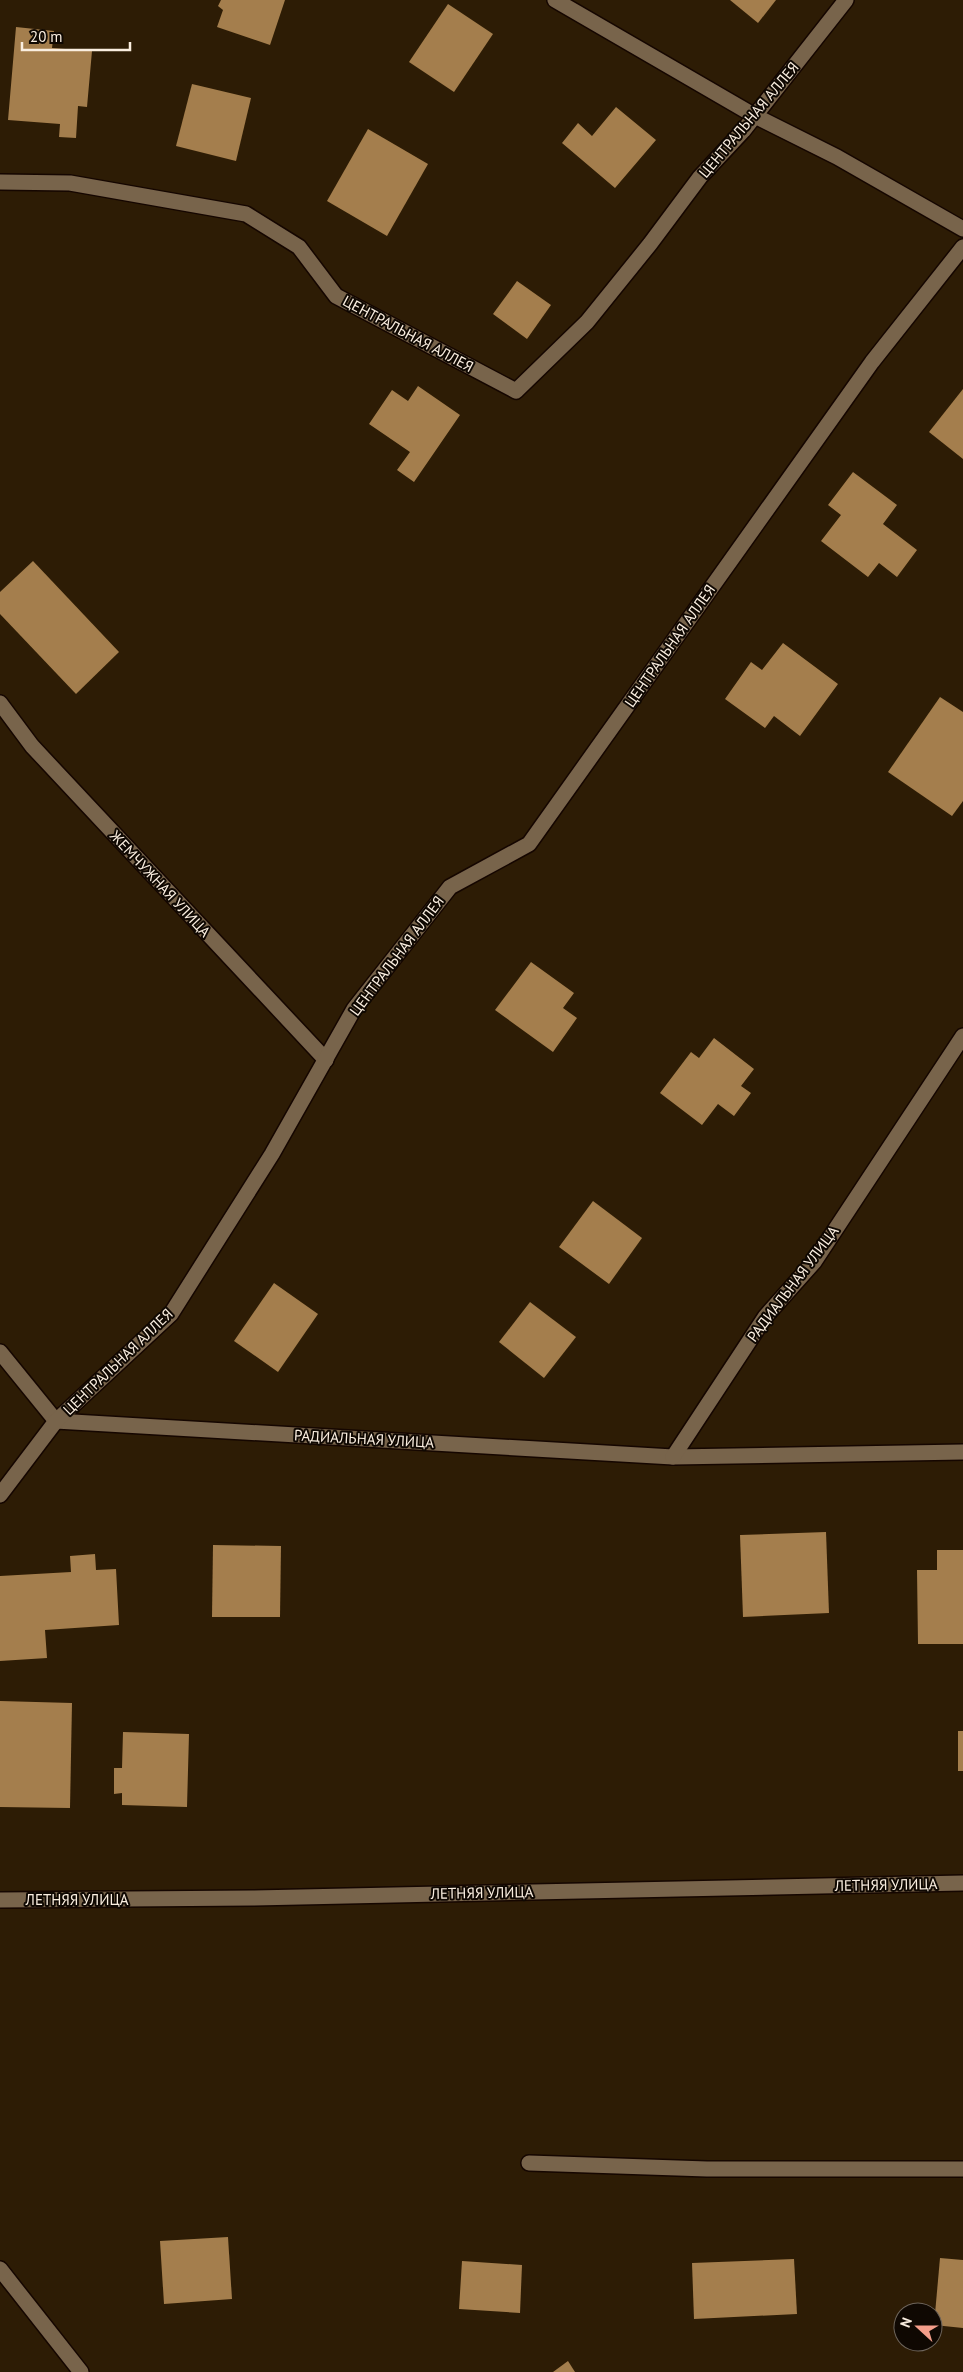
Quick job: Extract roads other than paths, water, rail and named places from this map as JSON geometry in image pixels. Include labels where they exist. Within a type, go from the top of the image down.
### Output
[{"type":"street","points":[[555,0],[755,116],[836,157],[963,229]]},
{"type":"street","name":"ЦЕНТРАЛЬНАЯ АЛЛЕЯ","points":[[0,182],[70,182],[246,214],[299,247],[336,296],[516,391],[587,322],[650,244],[700,177],[755,116],[846,0]]},
{"type":"street","name":"ЦЕНТРАЛЬНАЯ АЛЛЕЯ","points":[[0,1495],[56,1421],[172,1314],[272,1154],[354,1009],[450,887],[529,844],[872,362],[963,247]]},
{"type":"street","name":"ЖЕМЧУЖНАЯ УЛИЦА","points":[[0,703],[32,746],[326,1060]]},
{"type":"street","name":"РАДИАЛЬНАЯ УЛИЦА","points":[[673,1457],[765,1317],[814,1262],[963,1036]]},
{"type":"street","points":[[0,1352],[56,1421]]},
{"type":"street","name":"РАДИАЛЬНАЯ УЛИЦА","points":[[56,1421],[673,1457],[963,1452]]},
{"type":"street","name":"ЛЕТНЯЯ УЛИЦА","points":[[0,1900],[263,1898],[963,1883]]},
{"type":"street","points":[[528,2163],[706,2169],[963,2169]]},
{"type":"street","points":[[0,2269],[81,2372]]}]
